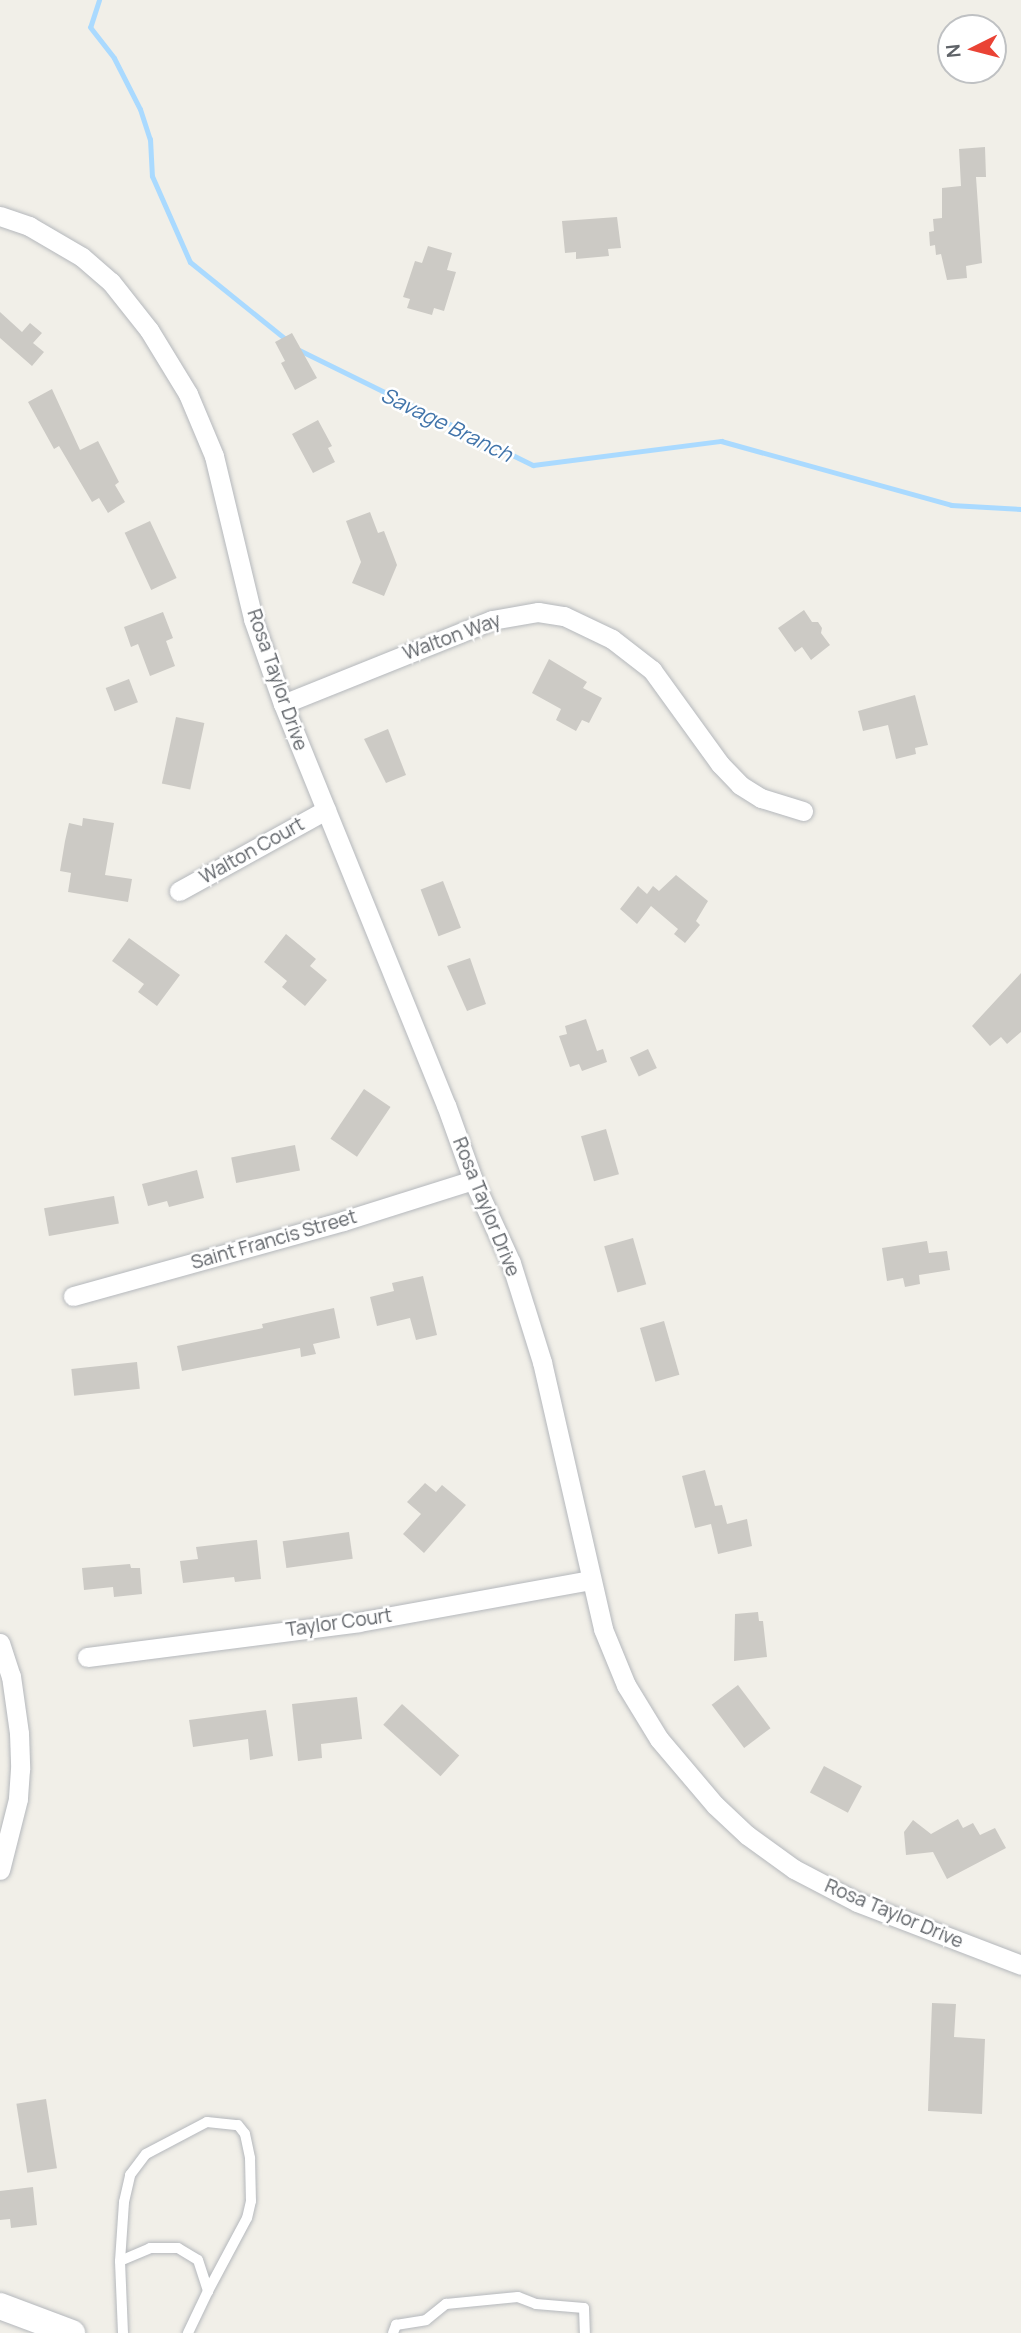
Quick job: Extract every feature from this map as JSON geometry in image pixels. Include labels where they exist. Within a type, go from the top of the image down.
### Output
[{"type":"street","name":"Rosa Taylor Drive","points":[[0,216],[29,226],[82,257],[114,286],[149,330],[188,394],[214,456],[253,619],[283,704],[473,1180],[511,1263],[542,1362],[603,1629],[626,1685],[659,1739],[715,1805],[747,1835],[794,1869],[858,1902],[1021,1965]]},
{"type":"street","name":"Walton Way","points":[[283,704],[492,620],[538,612],[564,617],[612,639],[652,670],[720,764],[740,785],[761,798],[803,811]]},
{"type":"street","name":"Walton Court","points":[[179,891],[326,810]]},
{"type":"street","name":"Saint Francis Street","points":[[73,1296],[343,1221],[473,1180]]},
{"type":"street","name":"Taylor Court","points":[[87,1657],[359,1622],[590,1580]]},
{"type":"street","points":[[0,1643],[11,1676],[19,1733],[20,1769],[18,1799],[0,1870]]},
{"type":"street","points":[[0,2306],[72,2333]]},
{"type":"lane","points":[[123,2333],[120,2261],[124,2202],[130,2175],[146,2154],[207,2122],[239,2125],[246,2134],[250,2158],[251,2201],[247,2218],[188,2333]]},
{"type":"lane","points":[[120,2261],[150,2248],[178,2248],[198,2260],[208,2291]]},
{"type":"lane","points":[[393,2333],[396,2325],[426,2320],[446,2304],[519,2297],[536,2304],[584,2308],[585,2333]]},
{"type":"building","points":[[985,147],[986,177],[976,177],[982,263],[966,266],[967,278],[947,280],[941,254],[936,255],[935,245],[930,246],[929,232],[934,231],[933,219],[942,218],[942,188],[961,186],[959,149]]},
{"type":"building","points":[[617,217],[621,248],[608,249],[609,256],[576,259],[576,252],[565,253],[562,221]]},
{"type":"building","points":[[428,246],[452,253],[447,270],[456,272],[444,311],[434,308],[432,315],[407,308],[410,299],[403,297],[415,261],[422,263]]},
{"type":"building","points":[[0,312],[22,332],[30,323],[42,333],[33,343],[44,352],[32,366],[0,338]]},
{"type":"building","points":[[292,333],[317,378],[295,390],[281,363],[285,361],[275,342]]},
{"type":"building","points":[[52,389],[80,450],[98,441],[119,482],[115,485],[125,502],[108,513],[99,498],[92,502],[59,446],[54,449],[28,402]]},
{"type":"building","points":[[318,420],[332,446],[328,448],[335,462],[313,473],[292,434]]},
{"type":"building","points":[[370,512],[378,533],[384,531],[397,565],[384,596],[352,583],[361,562],[346,521]]},
{"type":"building","points":[[150,521],[177,578],[151,590],[125,533]]},
{"type":"building","points":[[804,610],[812,622],[818,622],[822,628],[821,633],[830,645],[811,660],[802,647],[795,652],[778,628]]},
{"type":"building","points":[[163,612],[173,638],[166,641],[175,666],[150,676],[138,644],[131,647],[124,627]]},
{"type":"building","points":[[549,659],[587,682],[583,688],[602,698],[589,723],[582,720],[576,731],[556,720],[561,709],[532,693]]},
{"type":"building","points":[[129,679],[138,702],[115,711],[106,688]]},
{"type":"building","points":[[915,695],[928,745],[915,748],[916,754],[896,759],[888,725],[863,731],[858,711]]},
{"type":"building","points":[[176,717],[204,723],[190,790],[162,784]]},
{"type":"building","points":[[388,729],[406,775],[386,783],[364,739]]},
{"type":"building","points":[[83,818],[114,823],[105,875],[132,879],[128,902],[68,892],[71,873],[60,871],[65,841],[69,823],[82,826]]},
{"type":"building","points":[[676,875],[708,901],[696,921],[700,925],[685,943],[674,934],[678,929],[651,906],[637,924],[620,909],[638,886],[647,894],[653,886],[659,891]]},
{"type":"building","points":[[443,881],[461,928],[439,936],[421,890]]},
{"type":"building","points":[[286,934],[316,959],[310,966],[327,980],[305,1006],[282,987],[287,981],[264,962]]},
{"type":"building","points":[[129,938],[180,975],[157,1006],[138,992],[144,984],[112,961]]},
{"type":"building","points":[[470,958],[486,1004],[467,1011],[447,966]]},
{"type":"building","points":[[1021,973],[1021,1032],[1007,1044],[1001,1037],[990,1046],[972,1026]]},
{"type":"building","points":[[586,1019],[597,1051],[603,1049],[607,1062],[582,1071],[579,1064],[570,1067],[559,1036],[567,1034],[565,1026]]},
{"type":"building","points":[[648,1049],[657,1068],[639,1076],[630,1057]]},
{"type":"building","points":[[364,1089],[391,1107],[357,1157],[330,1139]]},
{"type":"building","points":[[606,1129],[619,1174],[594,1181],[581,1136]]},
{"type":"building","points":[[295,1145],[300,1171],[236,1183],[231,1157]]},
{"type":"building","points":[[197,1170],[204,1198],[169,1207],[167,1201],[148,1206],[142,1184]]},
{"type":"building","points":[[114,1196],[119,1224],[49,1236],[44,1208]]},
{"type":"building","points":[[633,1238],[646,1284],[617,1292],[604,1246]]},
{"type":"building","points":[[927,1241],[929,1253],[947,1251],[950,1270],[919,1275],[920,1284],[905,1287],[903,1278],[887,1281],[882,1248]]},
{"type":"building","points":[[423,1276],[437,1335],[416,1340],[410,1318],[377,1326],[370,1297],[394,1291],[392,1283]]},
{"type":"building","points":[[334,1308],[340,1338],[313,1344],[316,1354],[301,1357],[300,1348],[182,1371],[177,1346],[263,1328],[262,1324]]},
{"type":"building","points":[[664,1321],[679,1375],[655,1382],[640,1328]]},
{"type":"building","points":[[137,1362],[140,1389],[74,1396],[71,1369]]},
{"type":"building","points":[[705,1470],[715,1506],[722,1505],[727,1524],[747,1519],[752,1546],[718,1554],[711,1524],[695,1528],[682,1476]]},
{"type":"building","points":[[425,1483],[436,1492],[442,1485],[466,1505],[424,1553],[403,1534],[421,1514],[407,1502]]},
{"type":"building","points":[[349,1532],[353,1559],[286,1568],[283,1541]]},
{"type":"building","points":[[257,1540],[261,1579],[235,1582],[234,1577],[183,1583],[180,1561],[198,1559],[196,1547]]},
{"type":"building","points":[[130,1564],[131,1568],[140,1568],[142,1594],[114,1597],[113,1587],[84,1590],[82,1568]]},
{"type":"building","points":[[758,1612],[759,1621],[763,1621],[767,1657],[734,1661],[735,1614]]},
{"type":"building","points":[[738,1685],[770,1728],[744,1748],[712,1705]]},
{"type":"building","points":[[357,1697],[362,1739],[321,1744],[322,1758],[298,1761],[292,1704]]},
{"type":"building","points":[[402,1704],[459,1756],[440,1776],[383,1725]]},
{"type":"building","points":[[266,1710],[273,1756],[250,1760],[248,1739],[193,1747],[189,1720]]},
{"type":"building","points":[[824,1766],[862,1786],[848,1813],[810,1792]]},
{"type":"building","points":[[958,1819],[963,1828],[973,1823],[980,1835],[995,1828],[1006,1848],[947,1879],[933,1852],[906,1855],[904,1832],[913,1820],[931,1834]]},
{"type":"building","points":[[932,2003],[956,2004],[954,2037],[985,2039],[982,2114],[928,2111]]},
{"type":"building","points":[[46,2099],[57,2168],[27,2173],[16,2104]]},
{"type":"building","points":[[33,2187],[37,2225],[11,2228],[10,2219],[0,2220],[0,2191]]},
{"type":"waterway","name":"Savage Branch","points":[[99,0],[90,27],[114,58],[140,109],[150,139],[152,176],[190,262],[288,341]]},
{"type":"waterway","name":"Savage Branch","points":[[299,350],[533,465],[721,441],[951,505],[1021,509]]}]
